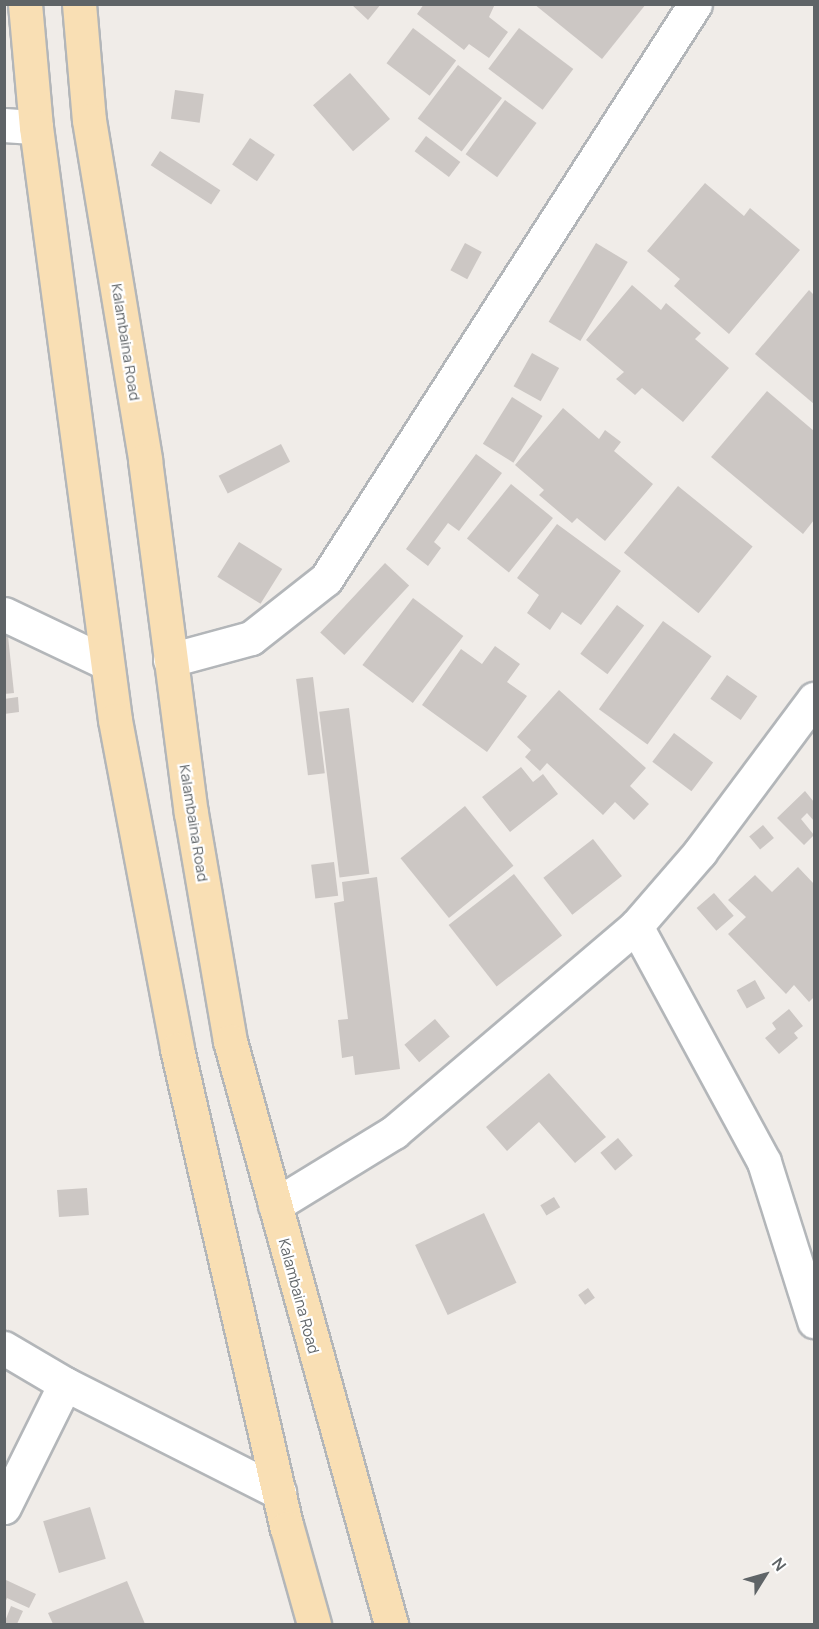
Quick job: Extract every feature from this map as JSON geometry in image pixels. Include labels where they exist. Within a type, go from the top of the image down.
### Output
[{"type":"main road","points":[[26,4],[20,126],[105,662],[177,1049],[279,1492],[315,1624]]},
{"type":"main road","name":"Kalambaina Road","points":[[79,4],[89,120],[146,460],[170,660],[230,1041],[391,1624]]},
{"type":"street","points":[[170,660],[251,638],[326,579],[695,4]]},
{"type":"street","points":[[4,614],[105,662]]},
{"type":"street","points":[[274,1204],[394,1132],[636,926],[700,852],[814,699]]},
{"type":"street","points":[[636,926],[764,1162],[814,1321]]},
{"type":"street","points":[[4,1348],[65,1384],[279,1492]]},
{"type":"street","points":[[4,1507],[65,1384]]},
{"type":"building","points":[[351,4],[381,4],[368,20]]},
{"type":"building","points":[[424,4],[495,4],[489,17],[508,32],[489,58],[469,44],[464,50],[417,14]]},
{"type":"building","points":[[534,4],[646,4],[602,59]]},
{"type":"building","points":[[413,28],[456,60],[430,96],[387,63]]},
{"type":"building","points":[[519,28],[573,69],[543,110],[488,69]]},
{"type":"building","points":[[458,65],[502,98],[462,152],[418,119]]},
{"type":"building","points":[[350,73],[390,119],[353,151],[313,105]]},
{"type":"building","points":[[175,90],[204,94],[200,123],[171,119]]},
{"type":"building","points":[[505,100],[537,123],[497,177],[466,154]]},
{"type":"building","points":[[426,136],[460,162],[449,177],[415,151]]},
{"type":"building","points":[[250,138],[275,155],[257,181],[232,165]]},
{"type":"building","points":[[160,151],[220,190],[211,204],[151,165]]},
{"type":"building","points":[[705,183],[744,216],[750,208],[800,250],[729,334],[674,286],[680,279],[647,251]]},
{"type":"building","points":[[465,243],[482,252],[467,279],[450,270]]},
{"type":"building","points":[[596,243],[628,262],[580,341],[549,322]]},
{"type":"building","points":[[632,285],[661,310],[666,303],[701,333],[695,339],[729,368],[683,422],[642,388],[635,395],[616,379],[624,372],[586,340]]},
{"type":"building","points":[[809,290],[814,295],[814,404],[755,354]]},
{"type":"building","points":[[532,353],[559,368],[541,401],[514,386]]},
{"type":"building","points":[[767,391],[814,431],[814,520],[803,534],[711,457]]},
{"type":"building","points":[[512,397],[543,416],[513,463],[483,444]]},
{"type":"building","points":[[563,408],[599,439],[605,430],[621,442],[614,451],[653,484],[605,541],[577,518],[572,523],[539,495],[544,490],[515,465]]},
{"type":"building","points":[[281,444],[290,462],[228,494],[219,476]]},
{"type":"building","points":[[476,454],[502,473],[459,531],[448,523],[434,542],[441,548],[428,566],[406,549]]},
{"type":"building","points":[[511,484],[553,518],[509,572],[467,538]]},
{"type":"building","points":[[678,486],[753,546],[698,613],[624,553]]},
{"type":"building","points":[[557,524],[621,571],[581,625],[562,612],[550,630],[527,613],[539,595],[517,578]]},
{"type":"building","points":[[239,542],[282,569],[261,604],[217,577]]},
{"type":"building","points":[[385,563],[409,586],[344,655],[320,632]]},
{"type":"building","points":[[413,598],[463,636],[413,703],[362,665]]},
{"type":"building","points":[[617,605],[644,625],[607,674],[580,654]]},
{"type":"building","points":[[663,621],[712,656],[647,744],[599,709]]},
{"type":"building","points":[[4,636],[8,636],[14,693],[4,694]]},
{"type":"building","points":[[495,646],[520,664],[507,682],[527,696],[487,752],[422,705],[461,649],[482,664]]},
{"type":"building","points":[[727,675],[757,696],[741,720],[710,699]]},
{"type":"building","points":[[313,677],[325,773],[308,775],[296,679]]},
{"type":"building","points":[[559,690],[646,768],[630,786],[649,804],[634,820],[615,802],[603,815],[547,763],[540,771],[525,757],[531,750],[517,737]]},
{"type":"building","points":[[18,697],[19,712],[4,714],[4,699]]},
{"type":"building","points":[[349,708],[369,874],[340,877],[319,712]]},
{"type":"building","points":[[674,733],[713,762],[691,791],[652,762]]},
{"type":"building","points":[[521,767],[533,782],[543,774],[558,794],[510,832],[482,797]]},
{"type":"building","points":[[805,791],[814,802],[814,821],[807,813],[801,819],[814,835],[804,845],[777,818]]},
{"type":"building","points":[[465,806],[513,866],[449,918],[400,858]]},
{"type":"building","points":[[763,825],[774,838],[760,850],[749,837]]},
{"type":"building","points":[[593,839],[622,876],[572,915],[543,878]]},
{"type":"building","points":[[334,862],[338,896],[315,899],[311,865]]},
{"type":"building","points":[[798,867],[814,884],[814,997],[809,1002],[794,985],[786,994],[728,934],[746,917],[728,900],[755,875],[772,892]]},
{"type":"building","points":[[514,874],[562,935],[497,987],[449,925]]},
{"type":"building","points":[[377,877],[400,1069],[355,1075],[353,1056],[342,1058],[338,1020],[348,1019],[334,903],[344,901],[342,882]]},
{"type":"building","points":[[714,893],[734,916],[716,931],[697,908]]},
{"type":"building","points":[[755,980],[765,998],[747,1009],[737,990]]},
{"type":"building","points":[[789,1009],[803,1026],[794,1033],[798,1038],[779,1054],[765,1038],[776,1029],[772,1023]]},
{"type":"building","points":[[435,1019],[450,1037],[419,1062],[404,1045]]},
{"type":"building","points":[[549,1073],[606,1137],[575,1163],[539,1122],[507,1151],[486,1127]]},
{"type":"building","points":[[618,1138],[633,1156],[615,1170],[600,1153]]},
{"type":"building","points":[[87,1188],[89,1215],[59,1217],[57,1190]]},
{"type":"building","points":[[554,1197],[560,1207],[546,1216],[540,1205]]},
{"type":"building","points":[[484,1213],[517,1283],[448,1315],[415,1245]]},
{"type":"building","points":[[588,1288],[595,1298],[585,1305],[578,1295]]},
{"type":"building","points":[[90,1507],[106,1559],[59,1573],[43,1521]]},
{"type":"building","points":[[6,1580],[36,1594],[29,1608],[7,1598],[4,1605]]},
{"type":"building","points":[[127,1581],[145,1624],[53,1624],[48,1613]]},
{"type":"building","points":[[11,1606],[23,1611],[17,1624],[4,1624]]}]
